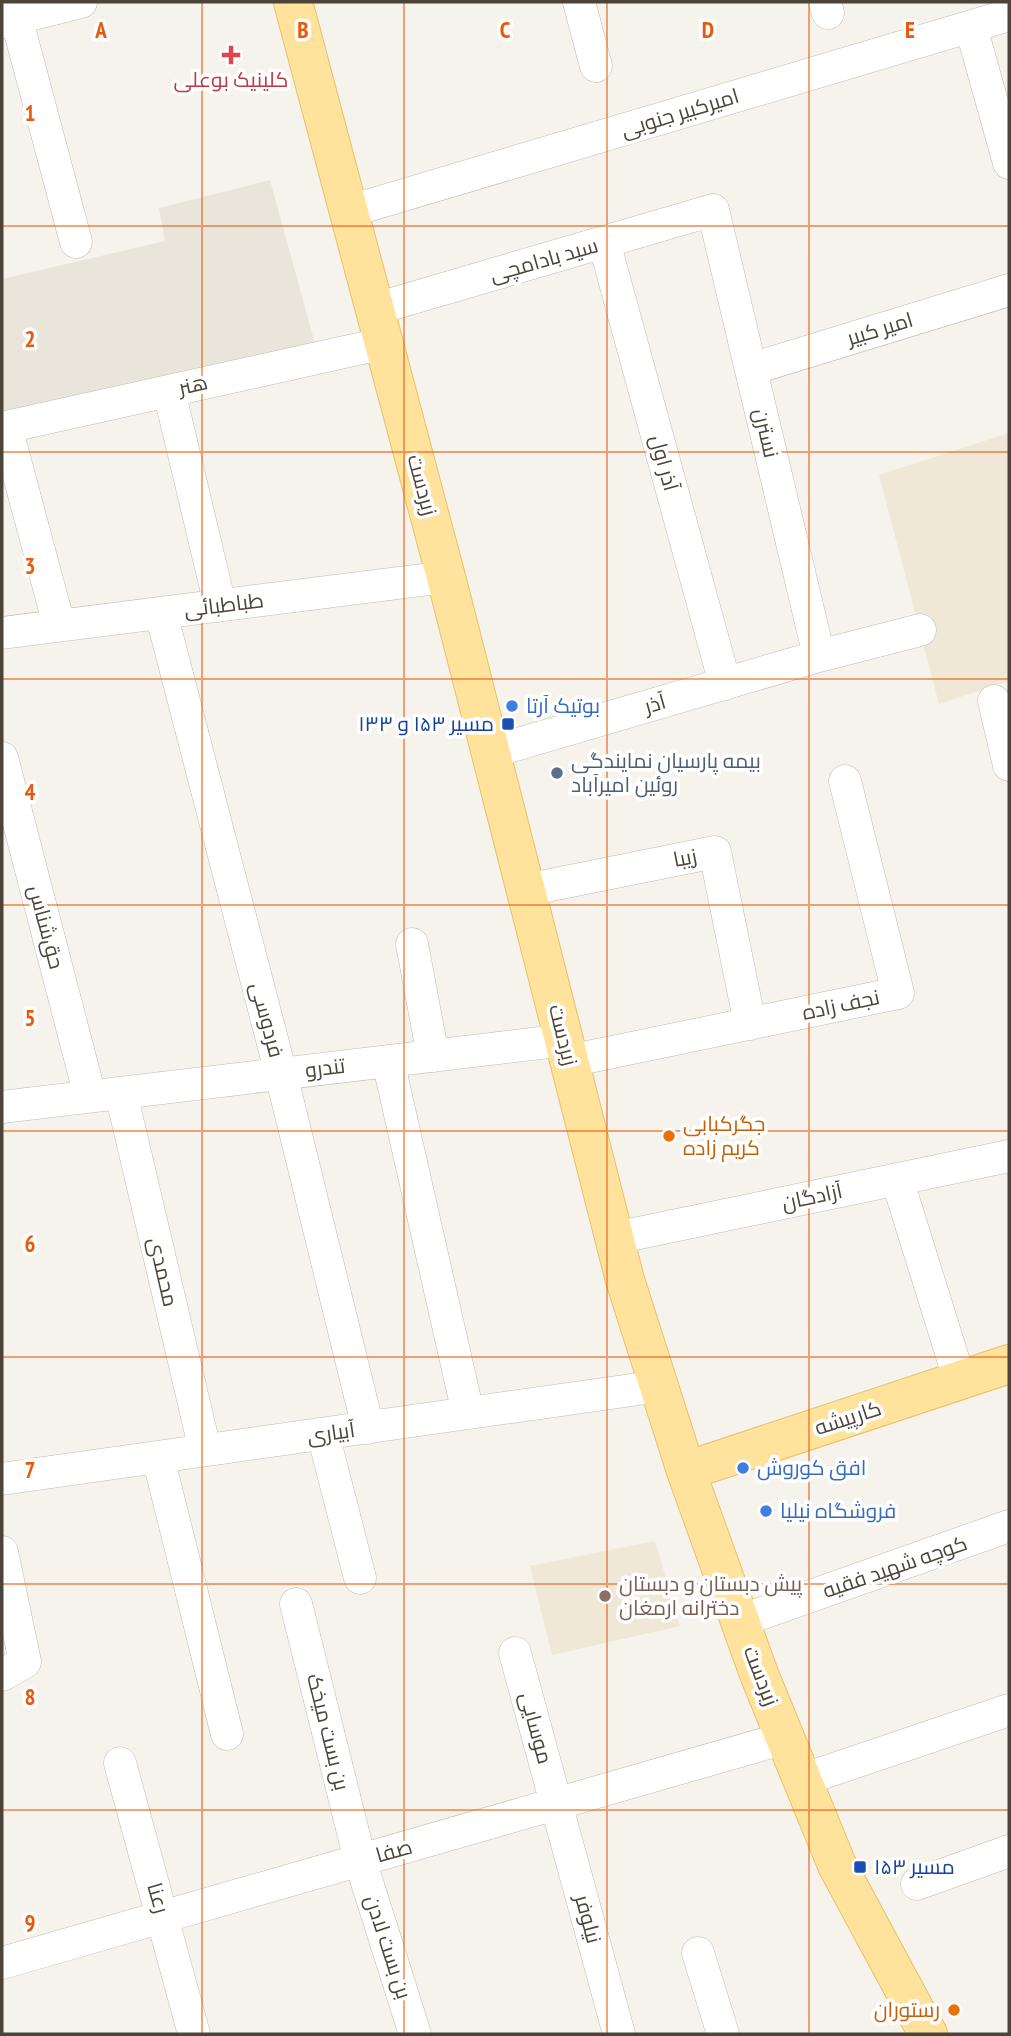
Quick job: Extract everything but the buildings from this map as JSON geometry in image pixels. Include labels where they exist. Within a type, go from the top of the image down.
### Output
[{"type":"main road","name":"زبردست","points":[[293,2],[446,577],[615,1238],[660,1386],[740,1621],[837,1865],[928,2034]]},
{"type":"main road","name":"کارپیشه","points":[[687,1471],[1009,1364]]},
{"type":"street","points":[[76,242],[10,14],[81,2]]},
{"type":"street","points":[[579,2],[596,66]]},
{"type":"street","name":"امیرکبیر جنوبی","points":[[350,211],[1009,15]]},
{"type":"street","points":[[971,26],[1009,163]]},
{"type":"street","name":"سید بادامچی","points":[[380,326],[604,242],[713,211]]},
{"type":"street","name":"نسترن","points":[[713,211],[818,656]]},
{"type":"street","name":"آذر اول","points":[[604,242],[725,684]]},
{"type":"street","name":"امیر کبیر","points":[[751,369],[1009,289]]},
{"type":"street","name":"هنر","points":[[4,427],[169,391],[380,326]]},
{"type":"street","points":[[169,391],[220,605]]},
{"type":"street","points":[[4,427],[59,625]]},
{"type":"street","name":"طباطبائی","points":[[2,632],[446,577]]},
{"type":"street","name":"فردوسی","points":[[161,613],[281,1074],[368,1427]]},
{"type":"street","name":"آذر","points":[[491,752],[818,656],[920,630]]},
{"type":"street","points":[[994,701],[1009,765]]},
{"type":"street","name":"حق‌شناس","points":[[2,758],[105,1094]]},
{"type":"street","name":"نجف زاده","points":[[567,1051],[750,1024],[898,993],[845,781]]},
{"type":"street","name":"زیبا","points":[[526,890],[715,852],[750,1024]]},
{"type":"street","points":[[412,944],[433,1056]]},
{"type":"street","name":"تندرو","points":[[2,1107],[433,1056],[567,1051]]},
{"type":"street","points":[[388,1061],[468,1413]]},
{"type":"street","name":"محمدی","points":[[105,1094],[205,1450]]},
{"type":"street","name":"آزادگان","points":[[615,1238],[1009,1156]]},
{"type":"street","points":[[897,1179],[960,1381]]},
{"type":"street","name":"آبیاری","points":[[2,1479],[660,1386]]},
{"type":"street","points":[[323,1434],[360,1578]]},
{"type":"street","points":[[158,1457],[227,1734]]},
{"type":"street","name":"کوچه شهید فقیه","points":[[740,1621],[1009,1526]]},
{"type":"street","points":[[2,1552],[26,1662],[2,1675]]},
{"type":"street","name":"بن بست میخک","points":[[296,1604],[360,1860]]},
{"type":"street","name":"موسایی","points":[[515,1653],[556,1804]]},
{"type":"street","points":[[802,1780],[1009,1710]]},
{"type":"street","name":"صفا","points":[[2,1963],[785,1738]]},
{"type":"street","name":"رعنا","points":[[120,1763],[194,2034]]},
{"type":"street","name":"نیلوفر","points":[[556,1804],[619,2034]]},
{"type":"street","points":[[917,1884],[1009,1851]]},
{"type":"street","name":"بن بست لادن","points":[[360,1860],[415,2034]]},
{"type":"street","points":[[698,1953],[723,2034]]},
{"type":"shaded area","points":[[270,180],[317,351],[2,417],[2,279],[165,241],[159,208]]},
{"type":"shaded area","points":[[1009,433],[1009,681],[939,704],[879,475]]},
{"type":"shaded area","name":"پیش دبستان و دبستان دخترانه ارمغان","points":[[655,1541],[680,1626],[552,1655],[530,1566]]},
{"type":"place","name":"کلینیک بوعلی","points":[[231,55]]},
{"type":"place","name":"بوتیک آرتا","points":[[512,706]]},
{"type":"place","name":"مسیر ۱۵۳ و ۱۳۳","points":[[508,724]]},
{"type":"place","name":"بیمه پارسیان نمایندگی روئین امیرآباد","points":[[557,773]]},
{"type":"place","name":"جگرکبابی کریم زاده","points":[[669,1136]]},
{"type":"place","name":"افق کوروش","points":[[743,1468]]},
{"type":"place","name":"فروشگاه نیلیا","points":[[766,1511]]},
{"type":"place","name":"پیش دبستان و دبستان دخترانه ارمغان","points":[[605,1596]]},
{"type":"place","name":"مسیر ۱۵۳","points":[[860,1867]]},
{"type":"place","name":"رستوران","points":[[954,2010]]}]
